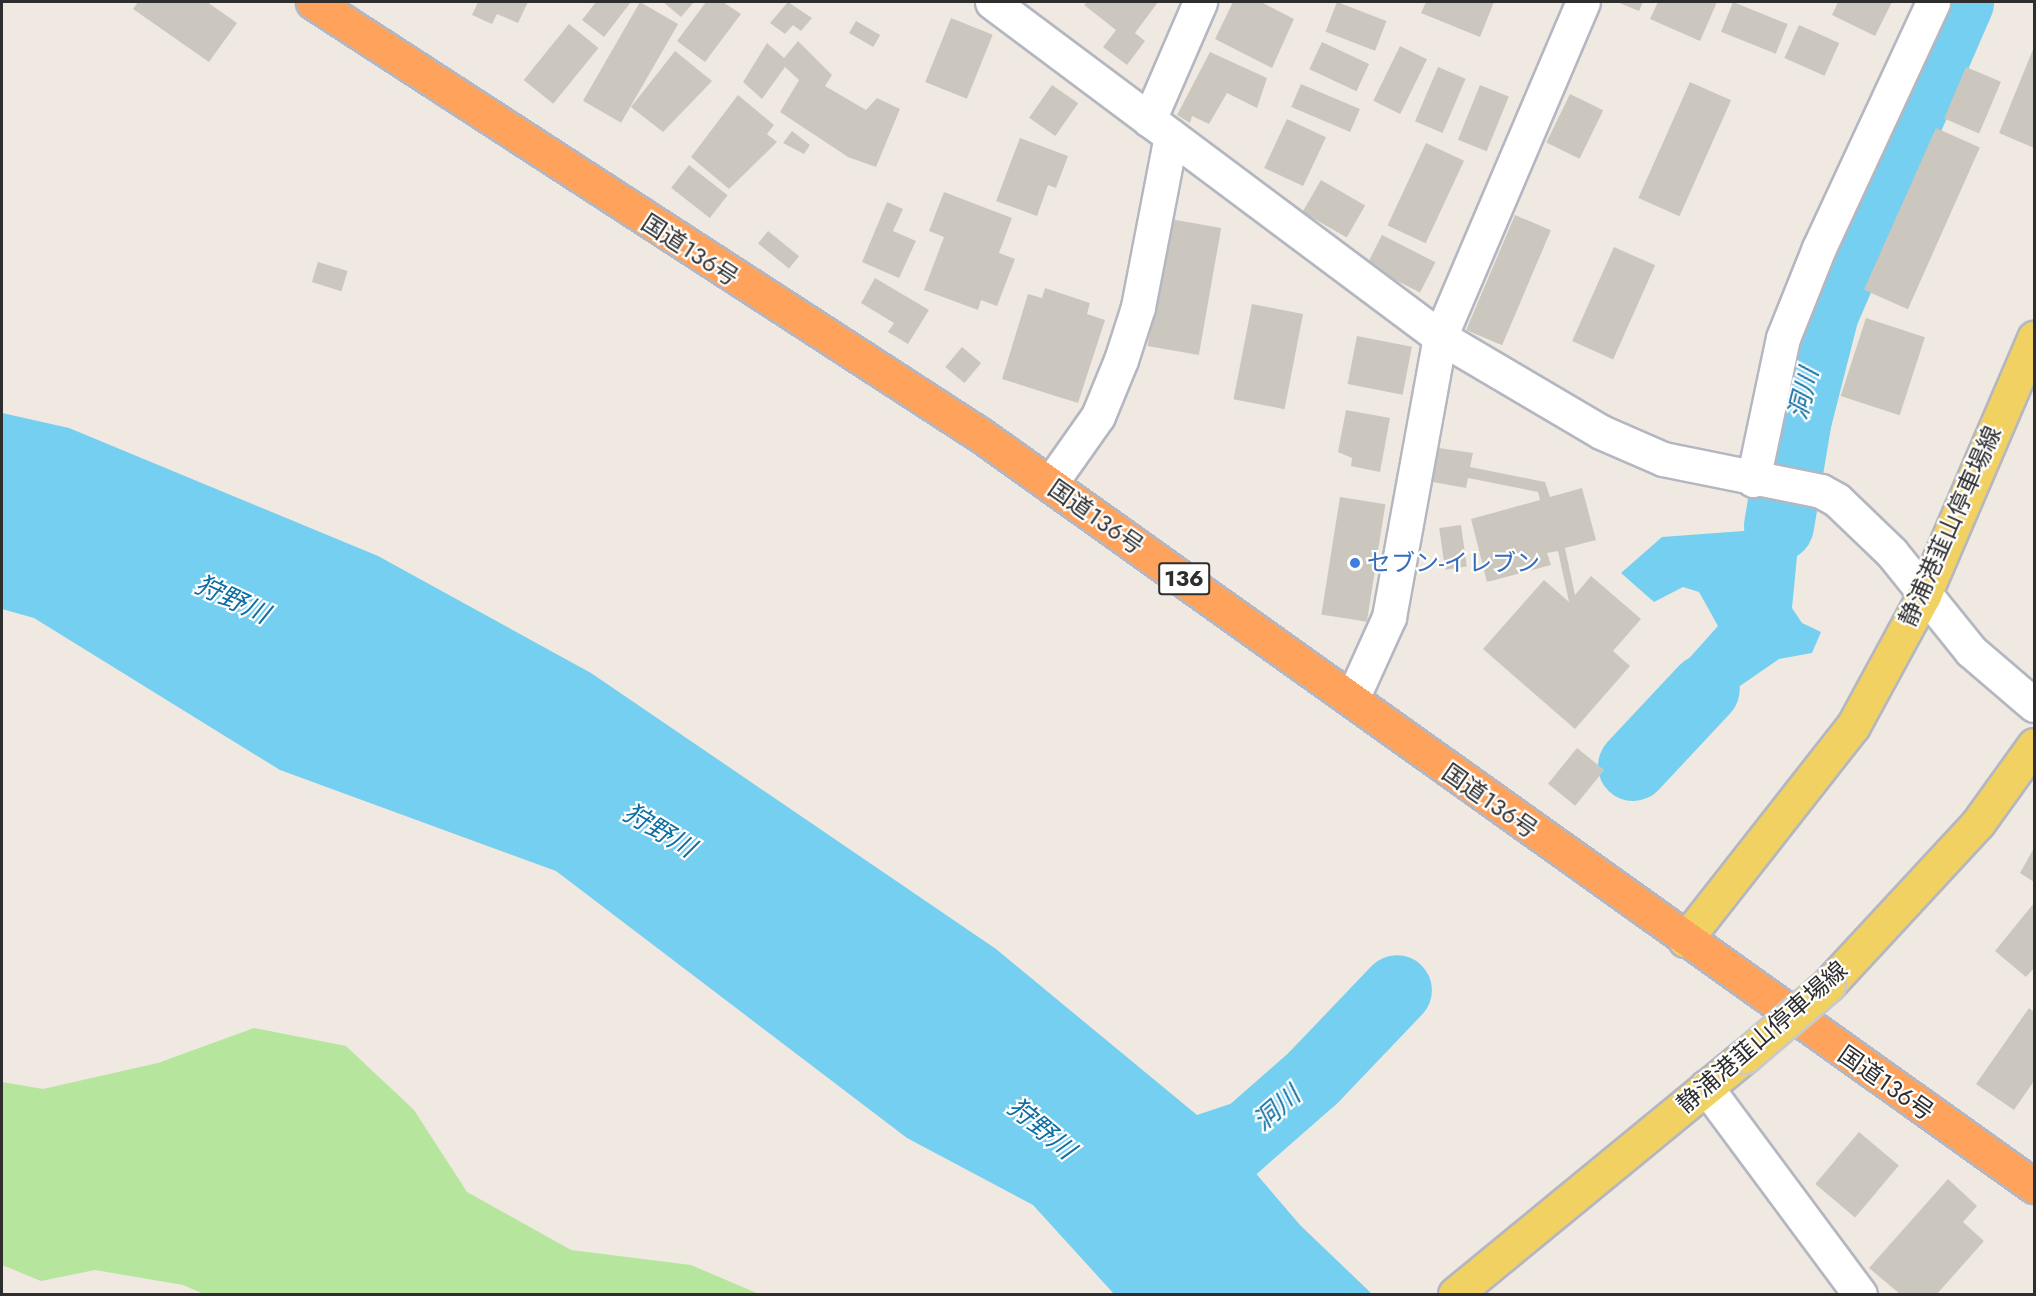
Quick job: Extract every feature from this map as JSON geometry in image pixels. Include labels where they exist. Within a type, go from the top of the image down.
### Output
[{"type":"highway","name":"国道136号","points":[[313,2],[1050,484],[1686,940],[2034,1186]]},
{"type":"main road","name":"静浦港韮山停車場線","points":[[1686,940],[1852,726],[1924,595],[2034,338]]},
{"type":"main road","name":"静浦港韮山停車場線","points":[[1455,1294],[1828,985],[1908,903],[1978,823],[2034,745]]},
{"type":"street","points":[[992,2],[1440,337],[1601,432],[1662,459],[1821,491],[1863,524],[1971,651],[2034,705]]},
{"type":"street","points":[[1050,484],[1098,416],[1121,360],[1138,307],[1160,128],[1200,2]]},
{"type":"street","points":[[1352,699],[1389,617],[1440,337],[1583,2]]},
{"type":"street","points":[[1758,480],[1783,338],[1819,248],[1933,2]]},
{"type":"street","points":[[1706,1087],[1860,1294]]},
{"type":"green space","points":[[254,1028],[346,1046],[414,1110],[467,1192],[571,1250],[691,1265],[759,1294],[204,1294],[183,1285],[95,1270],[41,1281],[2,1265],[2,1082],[43,1089],[158,1063]]},
{"type":"water","name":"狩野川","points":[[2,413],[69,428],[378,556],[591,673],[996,949],[1197,1115],[1266,1092],[1285,1112],[1253,1170],[1300,1225],[1372,1294],[1114,1294],[1033,1205],[907,1138],[556,871],[280,770],[34,618],[2,609]]},
{"type":"water","points":[[1780,429],[1809,433],[1792,608],[1802,623],[1821,632],[1812,653],[1779,659],[1737,688],[1657,776],[1615,741],[1718,626],[1699,592],[1683,587],[1654,602],[1621,573],[1662,537],[1757,530],[1771,506]]},
{"type":"building","points":[[138,2],[207,2],[237,23],[209,62],[133,9]]},
{"type":"building","points":[[478,2],[528,2],[518,23],[497,14],[492,24],[472,15]]},
{"type":"building","points":[[596,2],[631,2],[604,37],[582,20]]},
{"type":"building","points":[[640,2],[678,24],[621,123],[583,101]]},
{"type":"building","points":[[663,2],[694,2],[681,17]]},
{"type":"building","points":[[706,2],[723,2],[741,14],[705,62],[677,41]]},
{"type":"building","points":[[788,2],[812,18],[801,31],[793,25],[785,34],[770,23]]},
{"type":"building","points":[[1087,2],[1158,2],[1135,33],[1145,41],[1127,65],[1103,47],[1116,30],[1084,5]]},
{"type":"building","points":[[1233,2],[1261,2],[1294,19],[1272,68],[1215,39]]},
{"type":"building","points":[[1337,2],[1386,21],[1375,51],[1326,32]]},
{"type":"building","points":[[1426,2],[1494,2],[1480,37],[1421,13]]},
{"type":"building","points":[[1617,2],[1643,2],[1639,11]]},
{"type":"building","points":[[1658,2],[1717,2],[1700,41],[1650,19]]},
{"type":"building","points":[[1733,2],[1788,24],[1776,54],[1721,32]]},
{"type":"building","points":[[1838,2],[1892,2],[1875,36],[1832,15]]},
{"type":"building","points":[[951,18],[993,35],[967,99],[925,82]]},
{"type":"building","points":[[856,21],[880,35],[873,47],[849,33]]},
{"type":"building","points":[[569,24],[599,48],[553,104],[524,80]]},
{"type":"building","points":[[1799,25],[1839,43],[1825,76],[1784,58]]},
{"type":"building","points":[[798,41],[832,75],[825,86],[866,110],[877,98],[900,109],[876,167],[848,157],[780,112],[799,80],[785,67],[762,99],[743,82],[767,43],[784,58]]},
{"type":"building","points":[[1322,42],[1369,64],[1356,91],[1309,69]]},
{"type":"building","points":[[1400,46],[1427,59],[1400,114],[1373,101]]},
{"type":"building","points":[[2034,47],[2034,148],[1999,133]]},
{"type":"building","points":[[675,51],[712,81],[663,132],[631,107]]},
{"type":"building","points":[[1210,52],[1267,78],[1257,108],[1227,93],[1209,124],[1192,116],[1190,123],[1177,115]]},
{"type":"building","points":[[1438,67],[1466,79],[1443,133],[1415,121]]},
{"type":"building","points":[[1966,67],[2001,82],[1979,133],[1944,119]]},
{"type":"building","points":[[1690,82],[1731,100],[1679,216],[1638,198]]},
{"type":"building","points":[[1301,84],[1360,109],[1350,132],[1291,107]]},
{"type":"building","points":[[1052,85],[1078,103],[1055,136],[1029,118]]},
{"type":"building","points":[[1480,85],[1509,97],[1487,151],[1458,140]]},
{"type":"building","points":[[1570,94],[1603,110],[1580,159],[1546,143]]},
{"type":"building","points":[[738,95],[774,125],[767,134],[777,142],[729,189],[691,157]]},
{"type":"building","points":[[1287,119],[1326,137],[1303,186],[1264,168]]},
{"type":"building","points":[[1936,128],[1980,148],[1908,309],[1864,290]]},
{"type":"building","points":[[792,131],[810,145],[804,154],[783,143]]},
{"type":"building","points":[[1020,138],[1068,156],[1056,188],[1048,185],[1037,216],[996,201]]},
{"type":"building","points":[[1426,143],[1464,161],[1426,243],[1388,225]]},
{"type":"building","points":[[689,165],[728,195],[710,218],[671,188]]},
{"type":"building","points":[[1321,180],[1365,206],[1347,238],[1302,212]]},
{"type":"building","points":[[944,192],[1012,218],[999,253],[1015,259],[997,306],[981,300],[978,310],[924,290],[944,237],[929,231]]},
{"type":"building","points":[[887,202],[903,209],[893,231],[916,241],[899,278],[862,262]]},
{"type":"building","points":[[1515,215],[1551,230],[1502,345],[1466,330]]},
{"type":"building","points":[[1170,219],[1221,228],[1199,355],[1148,346]]},
{"type":"building","points":[[768,231],[799,256],[789,269],[758,243]]},
{"type":"building","points":[[1382,235],[1435,262],[1420,293],[1367,265]]},
{"type":"building","points":[[1614,247],[1655,265],[1613,359],[1572,341]]},
{"type":"building","points":[[318,262],[348,271],[342,291],[312,282]]},
{"type":"building","points":[[875,278],[929,310],[908,344],[888,332],[894,323],[861,303]]},
{"type":"building","points":[[1045,288],[1090,303],[1087,314],[1105,320],[1078,403],[1002,379],[1028,294],[1042,298]]},
{"type":"building","points":[[1252,304],[1303,314],[1285,409],[1233,399]]},
{"type":"building","points":[[1866,318],[1925,337],[1900,415],[1841,396]]},
{"type":"building","points":[[1357,336],[1412,347],[1403,395],[1348,384]]},
{"type":"building","points":[[962,347],[981,363],[964,383],[945,367]]},
{"type":"building","points":[[1346,410],[1390,418],[1380,472],[1351,466],[1352,458],[1338,452]]},
{"type":"building","points":[[1439,448],[1473,453],[1470,467],[1545,482],[1550,497],[1582,488],[1596,540],[1565,548],[1575,595],[1591,576],[1641,619],[1613,651],[1630,666],[1575,729],[1483,649],[1544,580],[1569,602],[1558,551],[1547,553],[1551,565],[1487,582],[1471,519],[1540,500],[1538,492],[1468,478],[1466,488],[1433,482]]},
{"type":"building","points":[[1340,497],[1385,504],[1367,622],[1321,615]]},
{"type":"building","points":[[1461,525],[1467,567],[1445,570],[1439,528]]},
{"type":"building","points":[[1577,748],[1604,770],[1575,806],[1548,784]]},
{"type":"building","points":[[2034,848],[2034,882],[2020,873]]},
{"type":"building","points":[[2034,903],[2034,968],[2026,977],[1995,951]]},
{"type":"building","points":[[2029,1008],[2034,1012],[2034,1081],[2014,1110],[1976,1084]]},
{"type":"building","points":[[1859,1132],[1899,1165],[1855,1218],[1815,1184]]},
{"type":"building","points":[[1948,1179],[1977,1206],[1963,1222],[1984,1241],[1937,1294],[1900,1294],[1869,1268]]},
{"type":"waterway","name":"洞川","points":[[1779,526],[1797,419],[1824,313],[1959,2]]},
{"type":"waterway","name":"洞川","points":[[1633,766],[1705,689]]},
{"type":"waterway","name":"洞川","points":[[1206,1172],[1314,1077],[1397,990]]},
{"type":"place","name":"セブン-イレブン","points":[[1355,563]]}]
